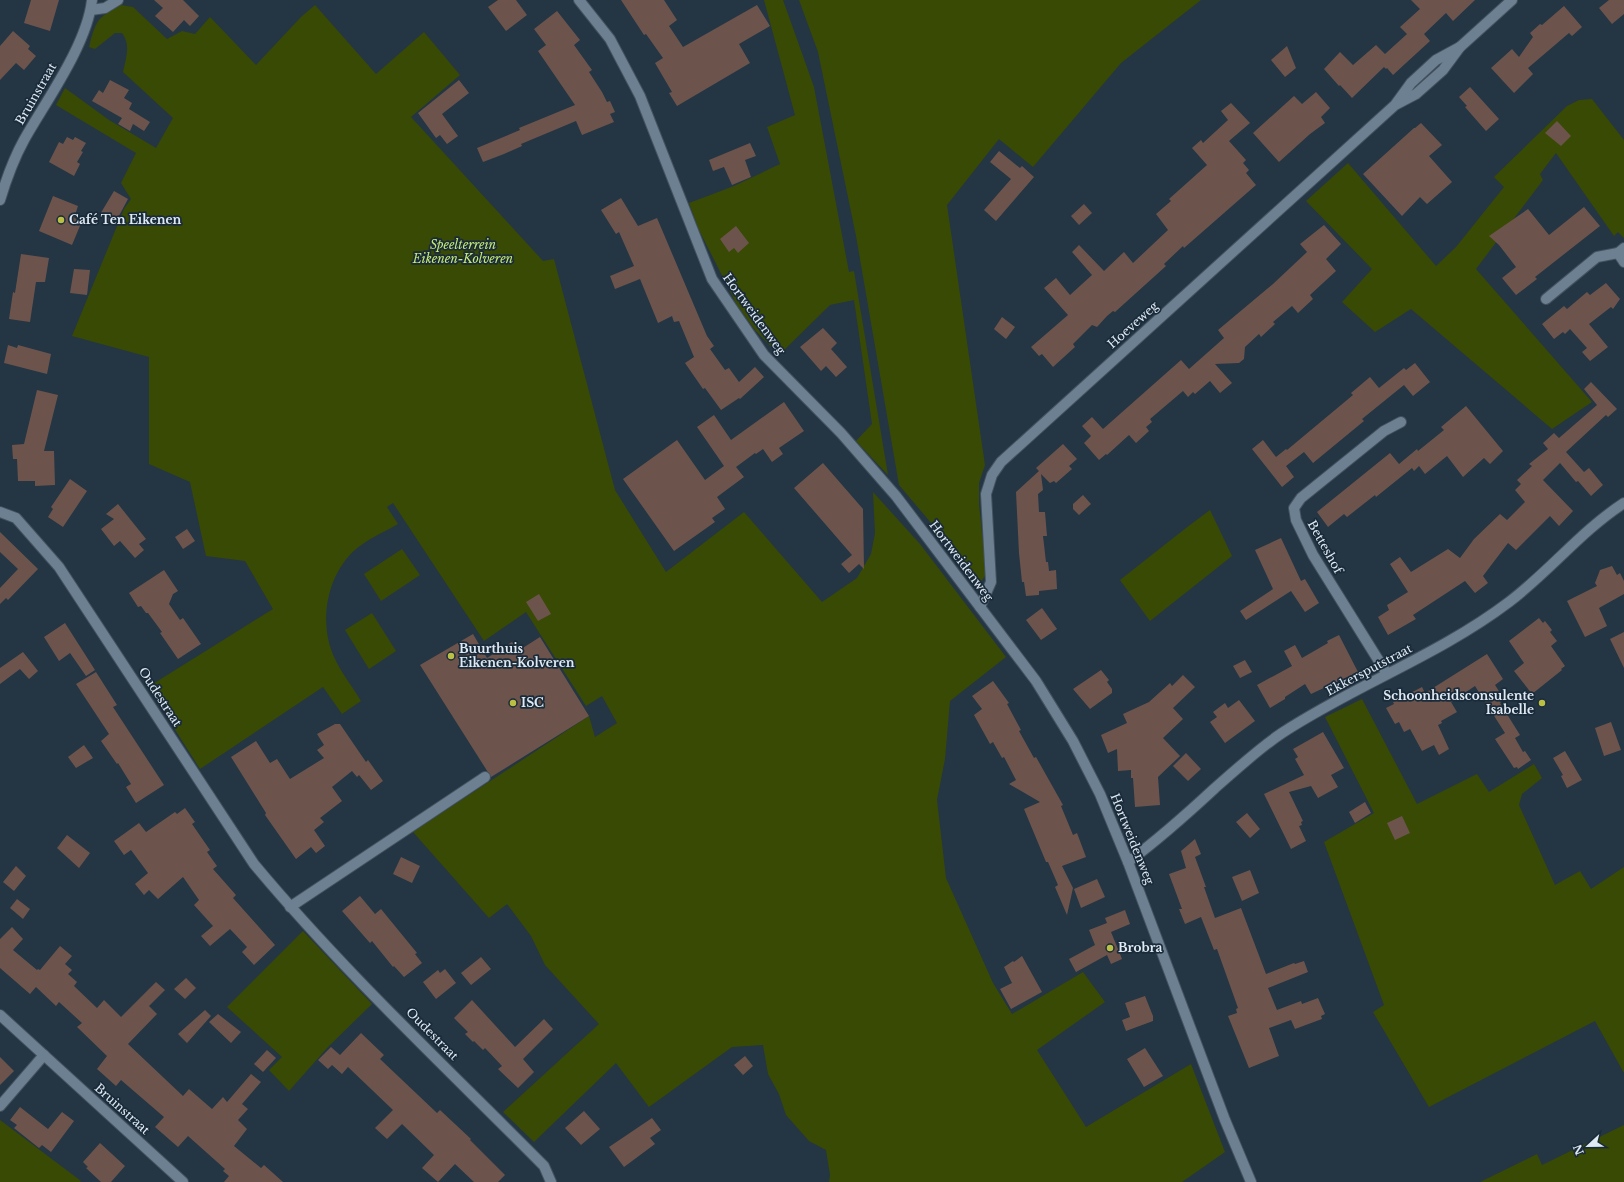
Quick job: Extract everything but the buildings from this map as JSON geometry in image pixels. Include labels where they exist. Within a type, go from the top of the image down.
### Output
[{"type":"street","points":[[91,5],[105,8],[118,0]]},
{"type":"street","name":"Hortweidenweg","points":[[579,0],[610,39],[640,96],[712,279],[764,354],[841,433],[896,496],[1036,682],[1073,741],[1100,794],[1128,862],[1225,1120],[1251,1182]]},
{"type":"street","name":"Hoeveweg","points":[[980,607],[991,582],[986,494],[992,474],[1001,462],[1395,105],[1416,94],[1422,89],[1443,70],[1460,47],[1512,0]]},
{"type":"street","name":"Bruinstraat","points":[[0,200],[10,169],[23,142],[72,56],[83,33],[91,5]]},
{"type":"street","points":[[1546,299],[1597,257],[1621,250],[1624,262]]},
{"type":"street","name":"Betteshof","points":[[1387,674],[1313,555],[1296,520],[1294,508],[1301,498],[1384,431],[1401,422]]},
{"type":"street","name":"Ekkersputstraat","points":[[1128,862],[1160,838],[1252,755],[1281,733],[1441,646],[1481,622],[1510,602],[1538,578],[1584,533],[1624,503]]},
{"type":"street","name":"Oudestraat","points":[[0,512],[16,518],[59,567],[254,864],[290,907],[544,1166],[551,1182]]},
{"type":"street","points":[[290,907],[485,778]]},
{"type":"street","name":"Bruinstraat","points":[[0,1014],[183,1182]]},
{"type":"street","points":[[0,1106],[44,1055]]},
{"type":"green space","points":[[764,0],[783,0],[814,87],[849,272],[854,271],[888,475],[856,441],[872,424],[854,300],[830,305],[779,355],[755,330],[737,305],[699,230],[689,203],[734,186],[780,164],[767,127],[795,115]]},
{"type":"green space","points":[[799,0],[1201,0],[1121,63],[1033,167],[999,139],[947,205],[985,465],[979,483],[979,504],[986,571],[985,576],[980,582],[975,583],[943,537],[899,485],[856,236],[818,52]]},
{"type":"green space","name":"Speelterrein Eikenen-Kolveren","points":[[121,5],[133,7],[167,39],[182,31],[195,34],[210,17],[256,65],[301,17],[315,5],[376,74],[424,32],[460,75],[411,117],[543,261],[554,259],[615,490],[666,572],[744,512],[822,602],[857,578],[871,554],[875,533],[873,492],[920,544],[1006,657],[950,701],[945,759],[937,800],[946,878],[993,983],[1012,1014],[1083,972],[1105,1002],[1037,1050],[1086,1127],[1191,1064],[1225,1152],[1182,1182],[829,1182],[830,1175],[826,1150],[809,1141],[786,1115],[779,1094],[768,1074],[763,1045],[732,1047],[649,1107],[616,1063],[534,1142],[503,1112],[599,1024],[545,965],[531,936],[507,904],[489,918],[413,832],[589,716],[595,737],[617,723],[602,696],[586,706],[526,612],[484,641],[393,503],[387,507],[398,524],[361,545],[346,560],[338,572],[328,601],[326,616],[330,645],[338,665],[361,701],[342,714],[323,687],[200,769],[148,687],[273,609],[245,561],[206,556],[190,482],[149,464],[149,357],[72,336],[124,209],[131,199],[121,183],[136,153],[56,105],[65,88],[109,120],[156,148],[173,118],[123,72],[127,47],[122,33],[115,33],[95,49],[89,47],[96,25],[102,17]]},
{"type":"green space","points":[[1592,99],[1624,140],[1624,238],[1618,232],[1614,236],[1556,153],[1540,174],[1543,180],[1476,269],[1592,402],[1552,429],[1411,309],[1375,332],[1342,302],[1372,269],[1306,201],[1348,163],[1436,266],[1456,247],[1504,187],[1494,177],[1567,106],[1579,100]]},
{"type":"green space","points":[[1210,510],[1232,556],[1150,621],[1120,580]]},
{"type":"green space","points":[[402,549],[420,575],[381,601],[364,574]]},
{"type":"green space","points":[[372,613],[396,651],[369,669],[345,630]]},
{"type":"green space","points":[[1362,699],[1417,804],[1477,774],[1489,792],[1534,764],[1542,778],[1522,794],[1519,805],[1555,885],[1580,871],[1591,889],[1624,867],[1624,1073],[1595,1021],[1429,1107],[1373,1012],[1384,1005],[1324,842],[1374,813],[1325,717]]},
{"type":"green space","points":[[303,931],[372,1004],[328,1047],[289,1091],[269,1070],[282,1057],[227,1007]]},
{"type":"green space","points":[[0,1120],[81,1181],[0,1182]]},
{"type":"green space","points":[[1624,1125],[1624,1182],[1480,1182],[1537,1154],[1542,1165]]},
{"type":"place","name":"Café Ten Eikenen","points":[[61,220]]},
{"type":"place","name":"Buurthuis Eikenen-Kolveren","points":[[451,656]]},
{"type":"place","name":"ISC","points":[[513,703]]},
{"type":"place","name":"Schoonheidsconsulente Isabelle","points":[[1542,703]]},
{"type":"place","name":"Brobra","points":[[1110,948]]}]
